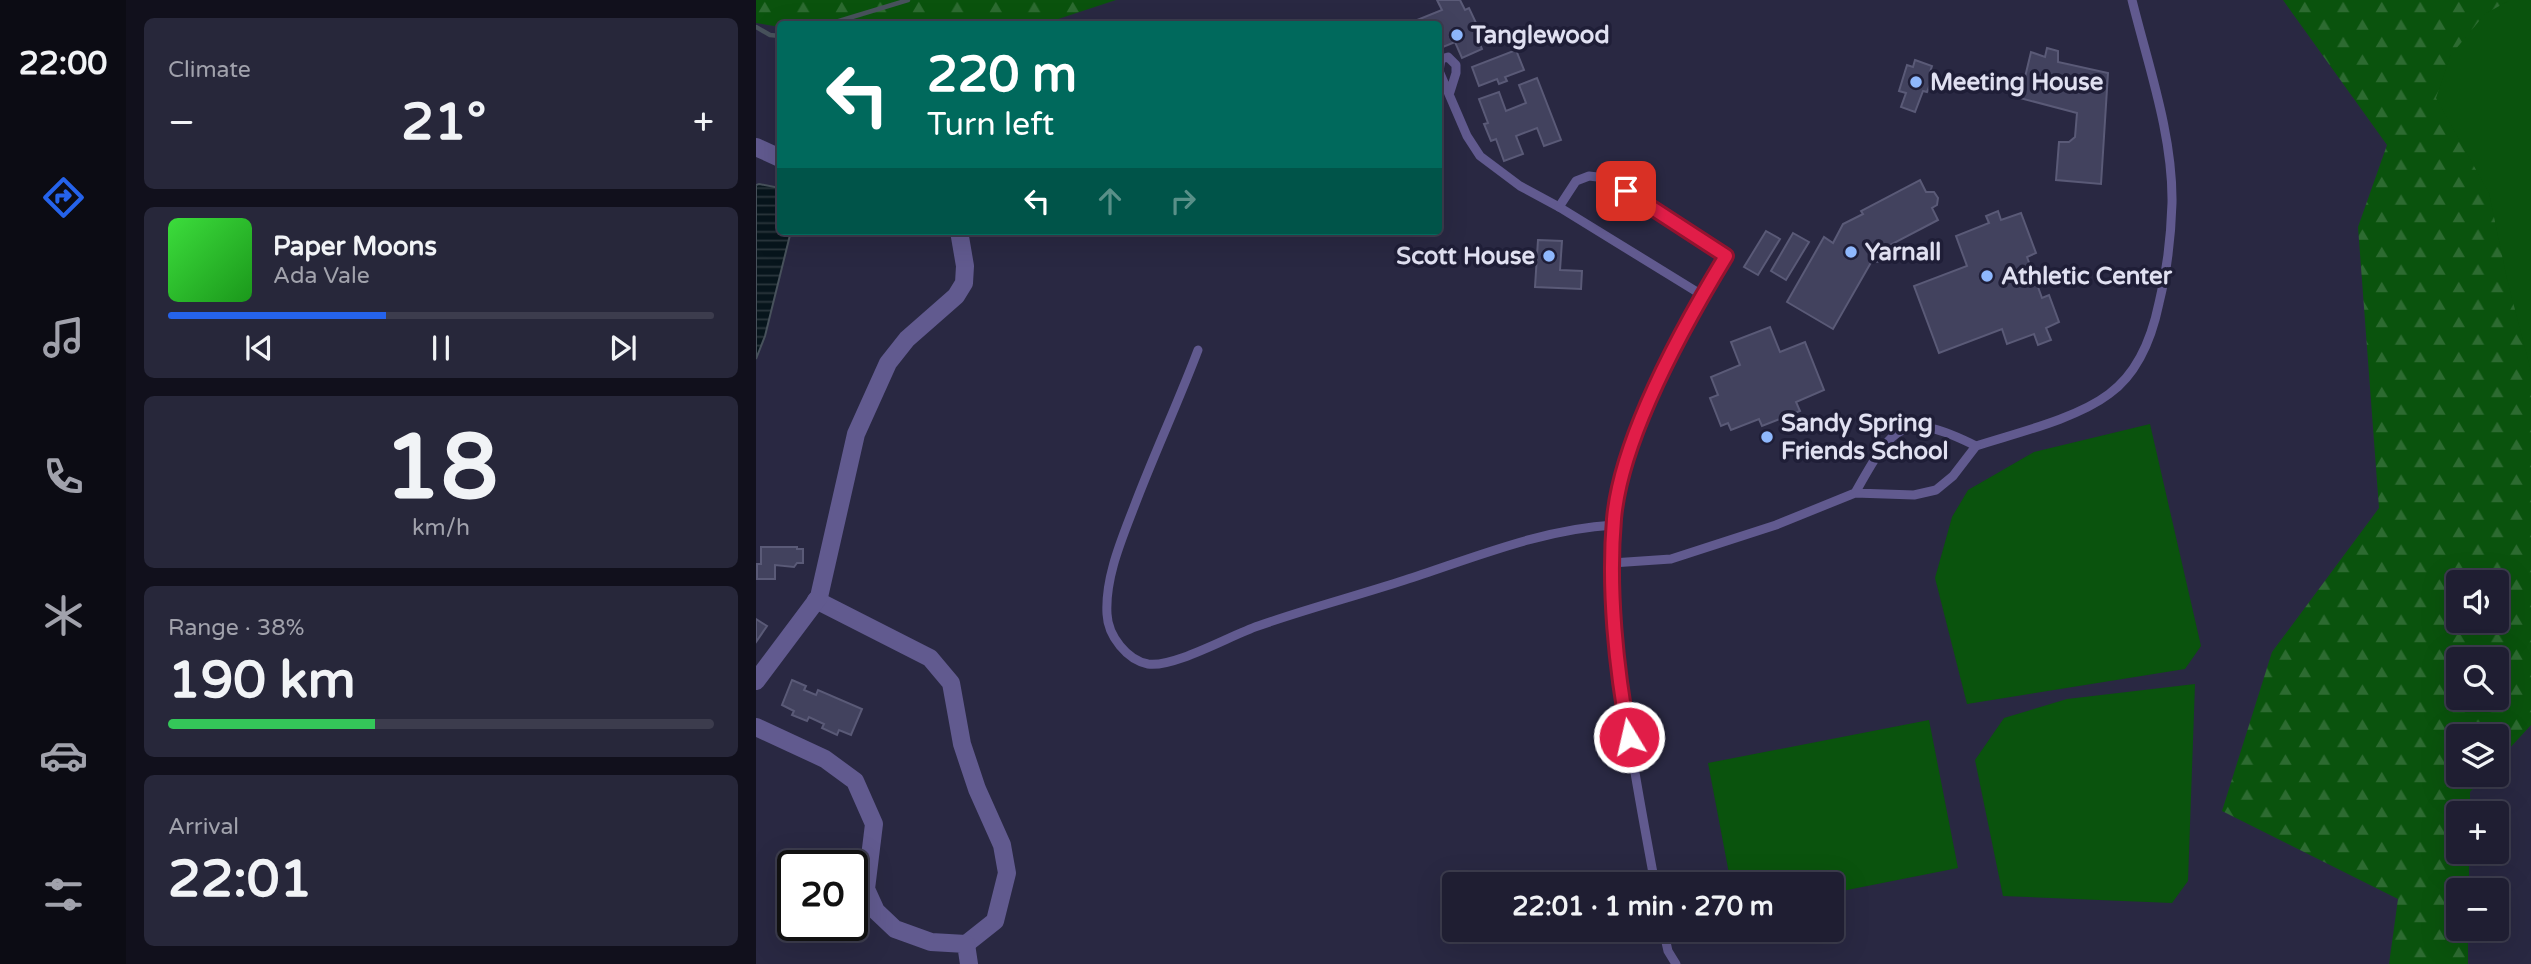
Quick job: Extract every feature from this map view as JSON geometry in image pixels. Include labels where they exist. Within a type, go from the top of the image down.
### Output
[{"type":"street","points":[[756,147],[777,157]]},
{"type":"street","points":[[756,681],[819,597],[856,434],[888,363],[907,339],[956,296],[964,283],[965,266],[959,235]]},
{"type":"street","points":[[756,727],[825,759],[855,781],[874,824],[866,889],[876,911],[895,929],[931,942],[966,944],[995,921],[1007,873],[1002,845],[977,789],[962,744],[951,683],[930,658],[816,600]]},
{"type":"street","points":[[966,944],[969,964]]},
{"type":"lane","points":[[1612,563],[1671,559],[1776,525],[1855,493],[1914,495],[1936,490],[1953,476],[1976,446],[2080,411],[2110,394],[2144,352],[2155,325],[2162,291],[2172,201],[2164,129],[2132,0]]},
{"type":"lane","points":[[1450,92],[1467,135],[1480,156],[1520,186],[1702,295]]},
{"type":"lane","points":[[1559,207],[1576,181],[1589,176],[1606,178],[1726,256],[1702,295],[1656,387],[1633,443],[1619,490],[1614,525],[1612,563],[1624,712],[1653,872]]},
{"type":"lane","points":[[1198,350],[1119,545],[1107,593],[1107,618],[1111,629],[1116,640],[1132,658],[1149,664],[1166,663],[1304,610],[1536,538],[1586,527],[1614,525]]},
{"type":"lane","points":[[1855,493],[1884,444],[1899,431],[1916,426],[1946,431],[1976,446]]},
{"type":"lane","points":[[1666,942],[1676,964]]},
{"type":"green space","points":[[756,0],[1116,0],[1052,21],[777,21],[777,26],[756,23]]},
{"type":"green space","points":[[2283,0],[2531,0],[2531,725],[2509,749],[2509,724],[2446,724],[2446,787],[2474,787],[2470,792],[2470,801],[2446,801],[2446,864],[2469,864],[2469,878],[2446,878],[2446,941],[2468,941],[2468,964],[2389,964],[2398,899],[2222,811],[2272,652],[2379,508],[2358,227],[2387,145]]},
{"type":"green space","points":[[2510,0],[2531,0],[2531,371],[2507,279],[2489,193],[2436,98],[2450,56],[2485,14]]},
{"type":"green space","points":[[2150,424],[2201,646],[2185,669],[1967,704],[1935,578],[1952,517],[1968,490],[2034,452]]},
{"type":"green space","points":[[2195,684],[2188,881],[2172,903],[2003,896],[1975,760],[2004,718],[2067,699]]},
{"type":"green space","points":[[1929,720],[1958,868],[1844,891],[1844,872],[1729,872],[1708,763]]},
{"type":"shaded area","points":[[756,185],[777,187],[777,235],[790,235],[765,336],[756,359]]},
{"type":"building","name":"Tanglewood","points":[[1437,0],[1460,0],[1465,10],[1469,8],[1477,25],[1473,27],[1482,49],[1462,58],[1455,42],[1442,47],[1442,21],[1417,20],[1442,10]]},
{"type":"building","points":[[2047,48],[2058,51],[2058,62],[2108,73],[2101,184],[2056,180],[2059,142],[2069,142],[2075,137],[2077,113],[2020,98],[2031,52],[2045,57]]},
{"type":"building","points":[[1516,50],[1524,70],[1505,77],[1507,81],[1499,84],[1497,79],[1479,86],[1472,67]]},
{"type":"building","name":"Meeting House","points":[[1915,60],[1932,66],[1930,72],[1934,73],[1915,112],[1901,107],[1906,93],[1899,91],[1907,65],[1913,67]]},
{"type":"building","points":[[1537,78],[1561,140],[1544,146],[1537,128],[1516,136],[1523,154],[1504,161],[1496,139],[1491,141],[1484,124],[1488,123],[1479,99],[1499,92],[1506,111],[1526,103],[1519,85]]},
{"type":"building","name":"Yarnall","points":[[1920,180],[1926,192],[1934,192],[1938,198],[1937,205],[1932,208],[1938,220],[1885,248],[1886,255],[1883,260],[1877,262],[1873,259],[1833,329],[1787,302],[1824,237],[1833,243],[1843,224],[1863,214],[1861,211]]},
{"type":"building","name":"Athletic Center","points":[[1998,211],[2001,220],[2021,213],[2036,253],[2027,257],[2042,298],[2049,295],[2059,322],[2046,328],[2051,340],[2038,345],[2034,334],[2007,344],[2002,329],[1939,353],[1914,286],[1967,266],[1956,236],[1989,223],[1986,216]]},
{"type":"building","points":[[1766,231],[1780,239],[1758,275],[1744,267]]},
{"type":"building","points":[[1793,233],[1809,242],[1786,280],[1771,271]]},
{"type":"building","name":"Scott House","points":[[1538,240],[1562,241],[1560,270],[1582,271],[1581,289],[1535,287]]},
{"type":"building","points":[[1770,327],[1780,352],[1805,342],[1824,390],[1796,402],[1800,411],[1762,426],[1759,419],[1731,430],[1728,423],[1721,426],[1710,398],[1718,395],[1711,377],[1740,365],[1731,342]]},
{"type":"building","points":[[761,547],[803,549],[803,563],[797,563],[794,567],[775,565],[775,579],[757,579],[757,564],[761,564]]},
{"type":"building","points":[[756,619],[767,626],[756,642]]},
{"type":"building","points":[[792,680],[806,686],[804,690],[816,695],[818,690],[862,709],[851,735],[839,730],[837,735],[822,728],[824,724],[809,717],[807,721],[792,715],[794,711],[782,705]]},
{"type":"waterway","points":[[839,21],[908,0]]},
{"type":"waterway","points":[[756,27],[777,36]]},
{"type":"place","name":"Tanglewood","points":[[1457,35]]},
{"type":"place","name":"Meeting House","points":[[1916,82]]},
{"type":"place","name":"Yarnall","points":[[1851,252]]},
{"type":"place","name":"Scott House","points":[[1549,256]]},
{"type":"place","name":"Athletic Center","points":[[1987,276]]},
{"type":"place","name":"Sandy Spring Friends School","points":[[1767,437]]},
{"type":"route","points":[[1626,191],[1726,256],[1702,295],[1656,387],[1633,443],[1619,490],[1614,518],[1613,596],[1624,712],[1629,737]]}]
